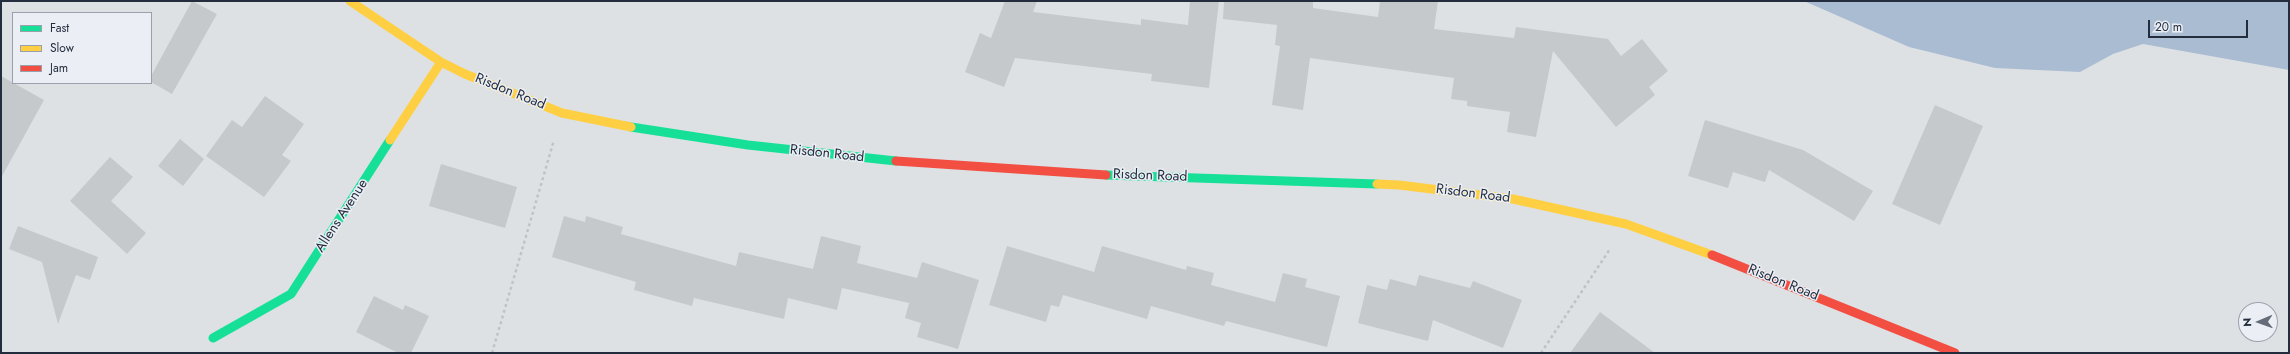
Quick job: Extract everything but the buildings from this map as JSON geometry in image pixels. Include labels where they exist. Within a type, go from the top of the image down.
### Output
[{"type":"street","name":"Risdon Road","points":[[350,1],[441,62],[562,113],[616,125],[682,137],[834,156],[931,165],[1057,173],[1399,185],[1513,199],[1626,224],[1681,242],[1955,353]]},
{"type":"street","name":"Allens Avenue","points":[[213,338],[291,294],[441,62]]},
{"type":"path","points":[[492,353],[562,113]]},
{"type":"path","points":[[1541,353],[1626,224]]},
{"type":"water","points":[[1804,1],[2289,1],[2289,70],[2143,44],[2113,54],[2080,72],[1995,68],[1909,47]]},
{"type":"traffic: fast","points":[[631,127],[748,145],[896,161]]},
{"type":"traffic: fast","points":[[213,338],[291,294],[390,140]]},
{"type":"traffic: fast","points":[[1106,175],[1377,184]]},
{"type":"traffic: slow","points":[[350,1],[441,62],[465,74],[562,113],[631,127]]},
{"type":"traffic: slow","points":[[390,140],[441,62]]},
{"type":"traffic: slow","points":[[1377,184],[1399,185],[1513,199],[1626,224],[1712,255]]},
{"type":"traffic: jam","points":[[896,161],[1106,175]]},
{"type":"traffic: jam","points":[[1712,255],[1955,353]]}]
